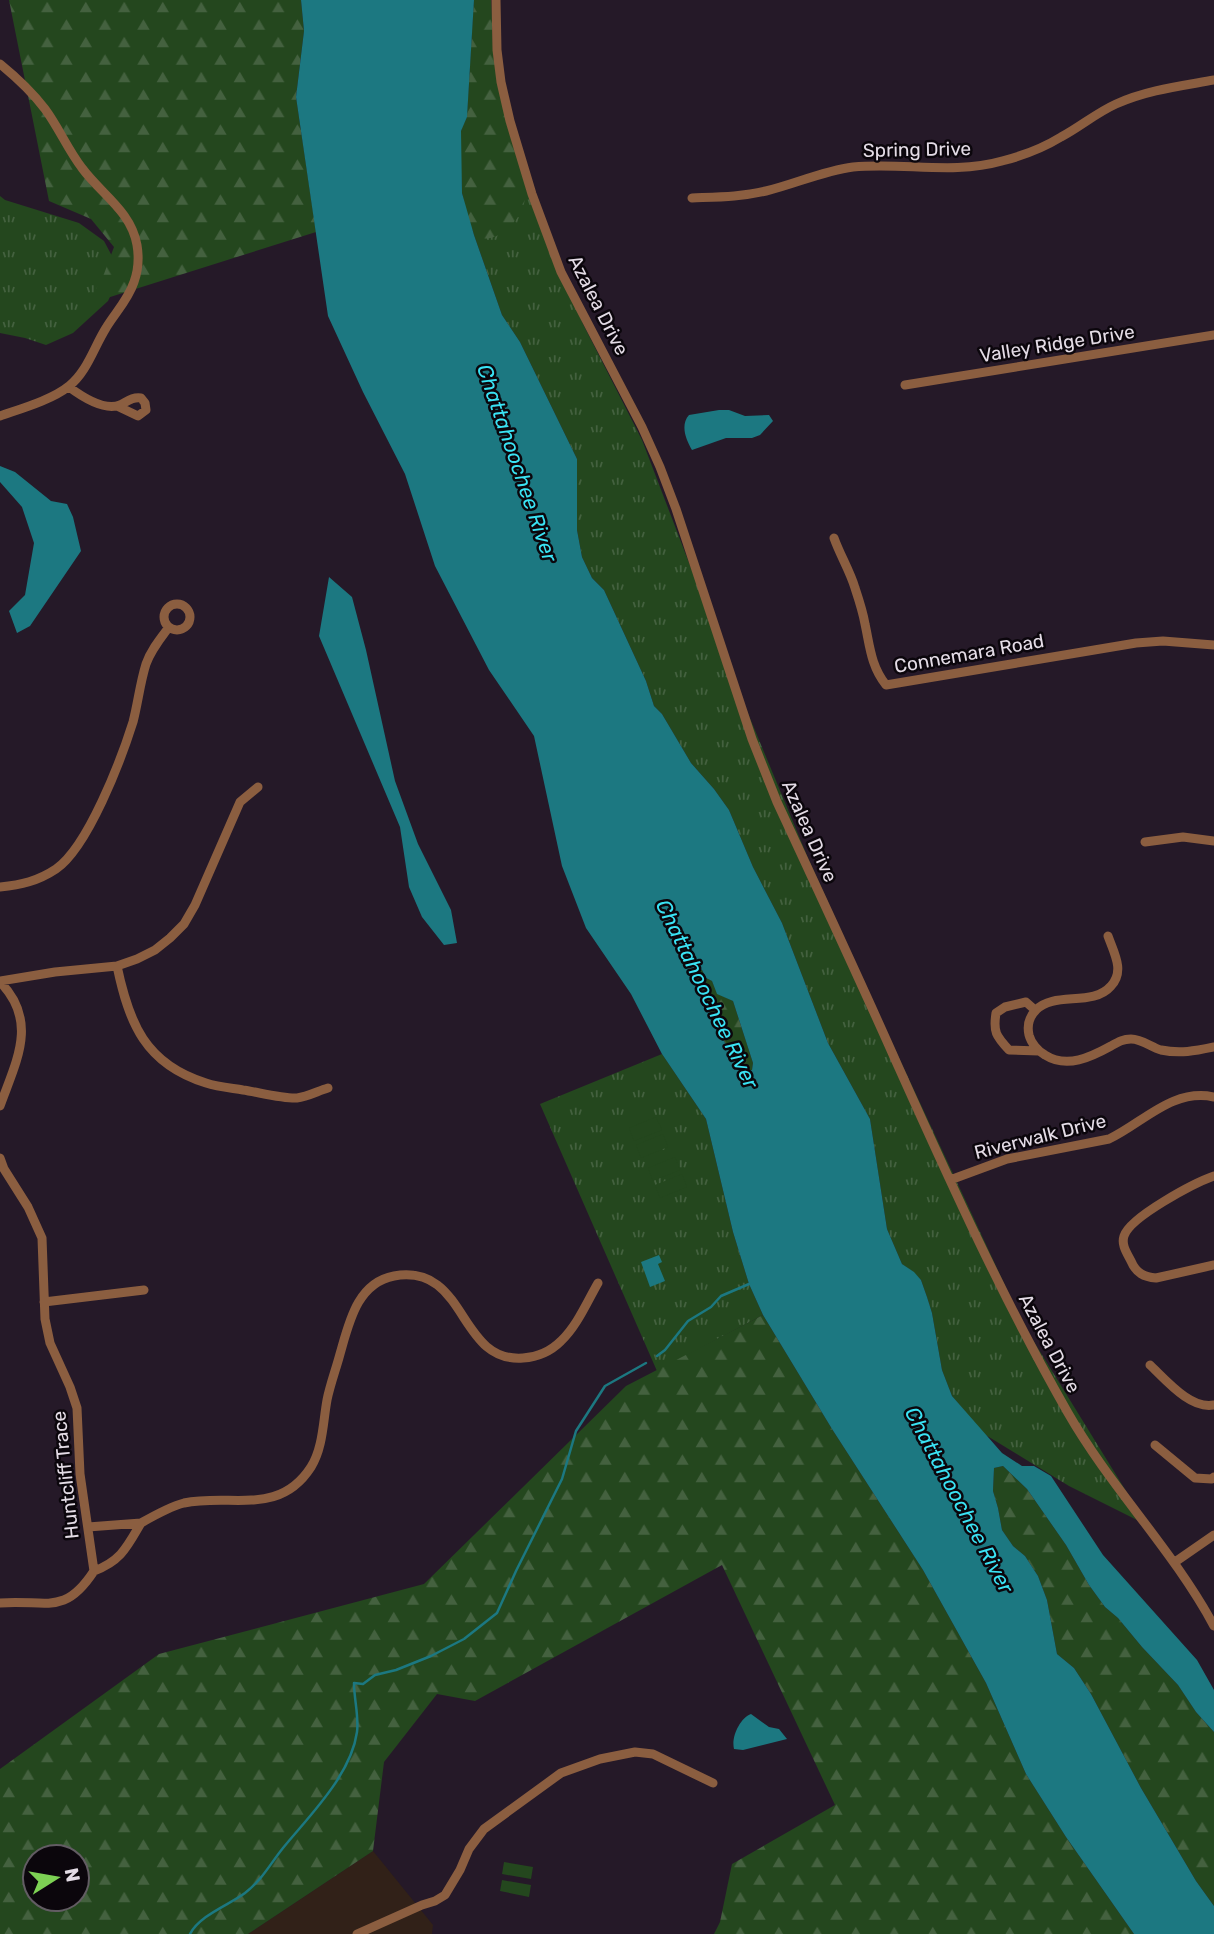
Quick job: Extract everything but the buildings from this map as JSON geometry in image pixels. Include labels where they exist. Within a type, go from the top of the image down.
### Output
[{"type":"street","name":"Azalea Drive","points":[[496,0],[497,50],[505,101],[532,194],[567,284],[660,467],[763,769],[1008,1303],[1069,1414],[1099,1461],[1175,1562],[1214,1626]]},
{"type":"street","points":[[0,64],[36,98],[83,169],[124,214],[133,229],[138,263],[127,298],[69,387],[0,416]]},
{"type":"street","name":"Spring Drive","points":[[692,198],[734,197],[763,192],[852,167],[949,168],[1002,162],[1046,146],[1100,112],[1133,97],[1214,80]]},
{"type":"street","name":"Valley Ridge Drive","points":[[905,385],[1214,335]]},
{"type":"street","points":[[69,387],[91,401],[117,406]]},
{"type":"street","name":"Connemara Road","points":[[834,538],[854,584],[865,622],[870,655],[886,685],[1136,643],[1163,641],[1214,645]]},
{"type":"street","points":[[0,887],[38,879],[58,868],[77,847],[120,759],[151,653],[169,627]]},
{"type":"street","points":[[0,981],[117,965],[155,950],[184,923],[195,905],[240,802],[258,787]]},
{"type":"street","points":[[1146,842],[1183,837],[1214,841]]},
{"type":"street","points":[[1108,936],[1119,967],[1118,976],[1111,986],[1096,996],[1046,1003],[1035,1010],[1030,1018],[1028,1032],[1039,1051],[1060,1061],[1084,1059],[1121,1041],[1133,1039],[1158,1049],[1185,1054],[1214,1047]]},
{"type":"street","points":[[117,965],[124,1000],[140,1036],[159,1057],[187,1077],[209,1084],[296,1098],[328,1088]]},
{"type":"street","points":[[0,981],[18,1006],[22,1023],[19,1053],[0,1105]]},
{"type":"street","points":[[1035,1010],[1026,1002],[1005,1007],[996,1013],[994,1025],[997,1037],[1009,1050],[1039,1051]]},
{"type":"street","name":"Riverwalk Drive","points":[[950,1180],[1007,1159],[1109,1139],[1170,1102],[1198,1095],[1214,1097]]},
{"type":"street","name":"Huntcliff Trace","points":[[0,1158],[42,1238],[45,1319],[50,1343],[77,1408],[80,1474],[94,1571]]},
{"type":"street","points":[[1214,1176],[1184,1188],[1166,1200],[1129,1227],[1123,1242],[1133,1267],[1147,1277],[1156,1278],[1214,1265]]},
{"type":"street","points":[[89,1527],[141,1523],[163,1510],[184,1503],[269,1498],[286,1491],[302,1478],[312,1466],[318,1451],[328,1396],[352,1315],[364,1294],[379,1282],[393,1276],[407,1276],[422,1277],[433,1282],[450,1296],[474,1333],[489,1350],[501,1356],[518,1359],[541,1354],[561,1341],[571,1330],[598,1283]]},
{"type":"street","points":[[44,1301],[144,1290]]},
{"type":"street","points":[[1150,1365],[1193,1403],[1206,1407],[1214,1405]]},
{"type":"street","points":[[1155,1445],[1195,1478],[1214,1477]]},
{"type":"street","points":[[0,1602],[31,1601],[50,1604],[62,1601],[81,1590],[94,1571],[118,1559],[141,1523]]},
{"type":"street","points":[[1175,1562],[1214,1535]]},
{"type":"street","points":[[357,1934],[444,1895],[460,1870],[469,1849],[484,1829],[561,1773],[600,1759],[635,1752],[653,1754],[713,1783]]},
{"type":"shaded area","points":[[373,1851],[433,1925],[432,1934],[248,1934]]},
{"type":"green space","points":[[9,0],[301,0],[304,31],[296,97],[316,232],[88,304],[104,274],[114,247],[91,219],[49,201]]},
{"type":"green space","points":[[474,0],[491,0],[493,54],[526,189],[583,324],[642,440],[730,670],[808,858],[1023,1324],[1147,1525],[1069,1486],[984,1434],[952,1396],[942,1370],[932,1313],[921,1280],[902,1264],[887,1229],[870,1119],[828,1043],[782,923],[753,867],[729,810],[691,763],[662,714],[654,706],[646,681],[604,590],[592,578],[582,557],[577,530],[577,459],[520,342],[502,315],[462,193],[461,131],[467,117]]},
{"type":"green space","points":[[474,0],[491,0],[493,54],[526,189],[523,208],[518,216],[507,229],[492,238],[478,236],[472,229],[463,196],[460,141],[467,117]]},
{"type":"green space","points":[[0,196],[5,200],[79,223],[104,241],[121,273],[108,301],[73,333],[46,345],[0,333]]},
{"type":"green space","points":[[702,970],[706,978],[712,981],[717,993],[733,1001],[753,1063],[752,1070],[745,1070],[732,1057],[693,979],[693,971]]},
{"type":"green space","points":[[662,1054],[706,1119],[733,1232],[749,1284],[763,1315],[657,1371],[540,1104]]},
{"type":"green space","points":[[656,1117],[662,1130],[634,1141],[629,1128]]},
{"type":"green space","points":[[663,1134],[668,1147],[641,1158],[636,1145]]},
{"type":"green space","points":[[675,1157],[680,1170],[653,1181],[648,1168]]},
{"type":"green space","points":[[682,1174],[687,1187],[660,1198],[655,1185]]},
{"type":"green space","points":[[763,1315],[832,1429],[923,1570],[986,1683],[1026,1774],[1134,1934],[714,1934],[720,1922],[732,1864],[835,1805],[722,1565],[475,1701],[437,1694],[384,1762],[373,1851],[248,1934],[0,1934],[0,1769],[159,1654],[424,1584],[626,1386]]},
{"type":"green space","points":[[1003,1466],[1027,1489],[1105,1607],[1178,1685],[1196,1712],[1214,1732],[1214,1906],[1196,1881],[1141,1788],[1091,1694],[1074,1668],[1057,1654],[1047,1600],[1038,1576],[1002,1530],[993,1491],[994,1468]]},
{"type":"green space","points":[[504,1862],[533,1867],[531,1879],[502,1874]]},
{"type":"green space","points":[[502,1880],[531,1885],[529,1897],[500,1891]]},
{"type":"water","name":"Chattahoochee River","points":[[301,0],[474,0],[467,117],[461,131],[462,193],[502,315],[520,342],[577,459],[577,530],[582,557],[592,578],[604,590],[646,681],[654,706],[662,714],[691,763],[729,810],[753,867],[782,923],[828,1043],[870,1119],[887,1229],[902,1264],[921,1280],[932,1313],[942,1370],[952,1396],[1002,1453],[1022,1466],[1034,1466],[1051,1476],[1103,1555],[1197,1660],[1214,1690],[1214,1732],[1196,1712],[1178,1685],[1105,1607],[1027,1489],[1003,1466],[994,1468],[993,1491],[1002,1530],[1038,1576],[1047,1600],[1057,1654],[1074,1668],[1091,1694],[1141,1788],[1196,1881],[1214,1906],[1214,1934],[1134,1934],[1026,1774],[986,1683],[923,1570],[832,1429],[763,1315],[749,1284],[733,1232],[706,1119],[662,1054],[631,994],[586,928],[562,866],[534,736],[489,670],[435,566],[405,474],[328,316],[296,97],[304,31]],"holes":[[[702,970],[706,978],[712,981],[717,994],[733,1001],[753,1063],[752,1070],[745,1070],[732,1057],[693,979],[693,971]]]},
{"type":"water","points":[[729,410],[745,416],[769,415],[773,421],[760,435],[752,438],[726,438],[692,450],[685,432],[686,419],[689,415]]},
{"type":"water","points":[[0,466],[15,472],[51,501],[67,504],[81,551],[30,626],[17,633],[9,611],[25,595],[34,543],[22,507],[0,482]]},
{"type":"water","points":[[329,577],[352,597],[395,781],[418,844],[451,910],[457,943],[444,945],[422,917],[409,887],[400,827],[319,636]]},
{"type":"water","points":[[659,1255],[662,1262],[658,1264],[665,1281],[650,1287],[641,1262]]},
{"type":"water","points":[[751,1714],[769,1727],[779,1729],[787,1739],[743,1750],[734,1749],[737,1728],[743,1719]]},
{"type":"waterway","points":[[657,1356],[688,1321],[711,1307],[721,1296],[749,1284]]},
{"type":"waterway","points":[[190,1934],[201,1921],[245,1893],[257,1882],[338,1779],[347,1764],[357,1732],[354,1683],[363,1684],[375,1675],[431,1656],[464,1639],[497,1613],[562,1479],[576,1431],[605,1386],[646,1363]]}]
